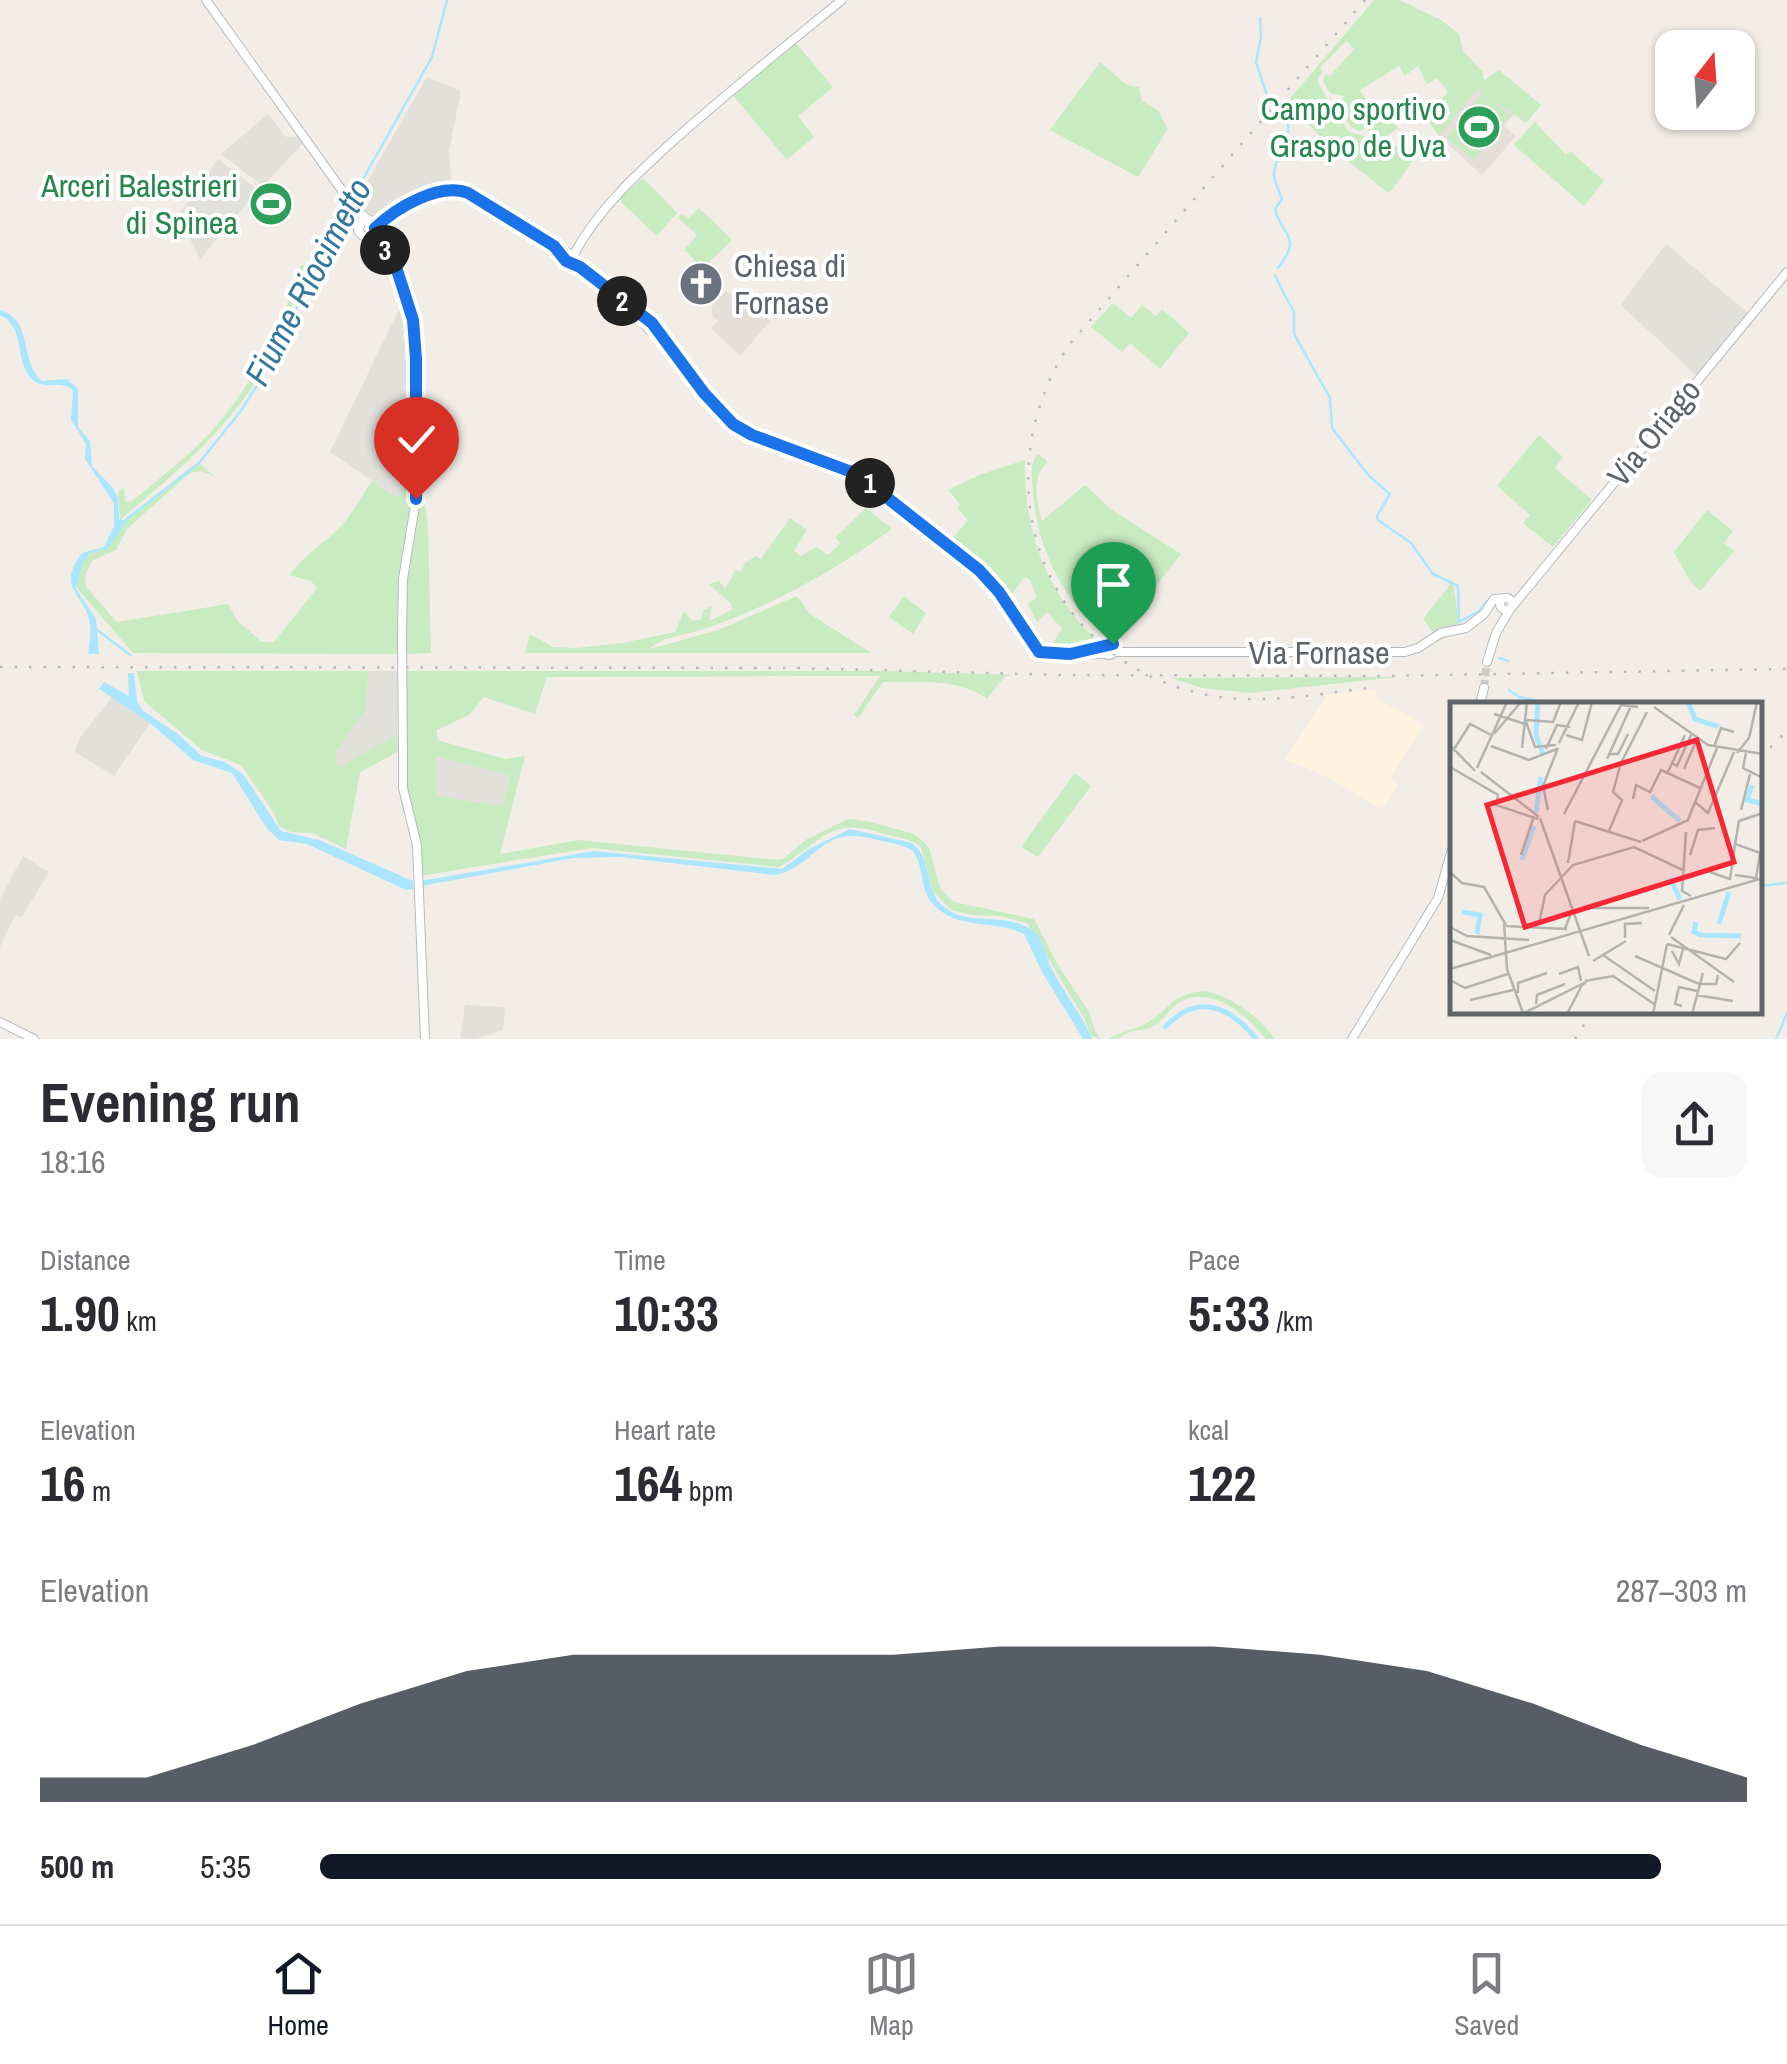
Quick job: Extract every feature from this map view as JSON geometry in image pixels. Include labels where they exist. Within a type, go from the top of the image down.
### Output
[{"type":"street","points":[[206,0],[370,224],[397,270],[410,310],[419,424],[414,516],[403,587],[403,756],[404,788],[417,845],[425,1039]]},
{"type":"street","points":[[569,256],[608,206],[656,157],[842,0]]},
{"type":"street","name":"Via Fornase","points":[[370,224],[414,202],[457,190],[554,246],[647,324],[733,424],[862,477],[988,578],[1036,649],[1046,654],[1110,648],[1160,654],[1405,652],[1441,633],[1466,628],[1494,599],[1507,607]]},
{"type":"street","points":[[370,224],[358,232],[382,245]]},
{"type":"street","points":[[366,237],[370,224]]},
{"type":"street","name":"Via Oriago","points":[[1488,662],[1507,607],[1522,594],[1787,272]]},
{"type":"street","points":[[416,382],[420,408]]},
{"type":"street","points":[[1480,702],[1484,688]]},
{"type":"street","points":[[1352,1039],[1438,898],[1450,857]]},
{"type":"street","points":[[0,1022],[34,1039]]},
{"type":"shaded area","points":[[427,77],[461,91],[449,151],[452,187],[408,200],[373,219],[359,202],[359,196]]},
{"type":"shaded area","points":[[1474,89],[1483,89],[1514,114],[1504,126],[1516,136],[1482,175],[1439,136]]},
{"type":"shaded area","points":[[268,114],[286,137],[300,136],[304,142],[263,186],[221,154]]},
{"type":"shaded area","points":[[218,159],[258,190],[200,259],[178,215]]},
{"type":"shaded area","points":[[1666,244],[1748,313],[1696,375],[1621,305]]},
{"type":"shaded area","points":[[735,289],[770,321],[740,356],[711,328],[718,321],[712,315],[712,306],[726,291],[731,294]]},
{"type":"shaded area","points":[[401,305],[408,350],[413,477],[397,498],[330,452]]},
{"type":"shaded area","points":[[368,671],[397,671],[397,734],[341,768],[336,763],[336,751],[366,710]]},
{"type":"shaded area","points":[[1375,689],[1380,701],[1423,726],[1390,778],[1398,785],[1382,809],[1331,779],[1285,759],[1327,695]]},
{"type":"shaded area","points":[[112,697],[150,723],[114,776],[75,752],[79,739]]},
{"type":"shaded area","points":[[435,755],[510,774],[502,806],[435,796]]},
{"type":"shaded area","points":[[23,856],[49,872],[22,917],[15,916],[0,947],[0,899]]},
{"type":"shaded area","points":[[465,1005],[505,1007],[503,1030],[475,1039],[460,1039]]},
{"type":"green space","points":[[1374,0],[1400,0],[1441,20],[1459,34],[1463,51],[1482,71],[1484,80],[1499,70],[1541,105],[1526,123],[1487,96],[1510,116],[1474,160],[1447,138],[1483,93],[1477,89],[1439,136],[1423,114],[1436,104],[1449,115],[1440,101],[1448,92],[1437,78],[1427,84],[1418,66],[1405,76],[1399,66],[1360,90],[1366,100],[1361,103],[1363,107],[1370,104],[1373,114],[1381,110],[1398,128],[1385,137],[1370,133],[1367,127],[1360,131],[1351,127],[1338,106],[1344,96],[1330,93],[1323,81],[1354,49],[1346,41],[1320,68],[1323,71],[1318,79],[1349,132],[1419,152],[1387,192],[1331,147],[1287,102]]},
{"type":"green space","points":[[795,42],[833,87],[798,116],[814,137],[787,160],[732,94]]},
{"type":"green space","points":[[1100,62],[1127,85],[1139,87],[1142,101],[1158,110],[1168,129],[1138,177],[1050,130]]},
{"type":"green space","points":[[1535,122],[1566,155],[1570,151],[1604,181],[1584,206],[1514,145]]},
{"type":"green space","points":[[643,178],[677,213],[657,236],[620,198]]},
{"type":"green space","points":[[699,208],[732,240],[703,268],[684,250],[697,235],[678,218],[682,214],[688,219]]},
{"type":"green space","points":[[301,265],[309,267],[250,390],[199,450],[120,520],[118,492],[124,487],[125,501],[130,502],[141,494],[201,442],[249,382],[274,336]]},
{"type":"green space","points":[[1113,303],[1131,318],[1142,305],[1156,316],[1162,309],[1189,333],[1160,369],[1130,343],[1122,352],[1091,327]]},
{"type":"green space","points":[[429,426],[436,429],[438,437],[423,492],[428,525],[431,653],[406,654],[407,581],[417,519],[421,435]]},
{"type":"green space","points":[[1539,435],[1563,457],[1555,468],[1592,500],[1553,547],[1523,523],[1530,515],[1497,486]]},
{"type":"green space","points":[[1038,454],[1048,462],[1037,482],[1042,521],[1085,485],[1112,510],[1181,554],[1115,639],[1111,632],[1103,635],[1075,604],[1046,550],[1039,531],[1032,481],[1032,466]]},
{"type":"green space","points":[[1025,460],[1028,511],[1042,560],[1065,604],[1099,642],[1070,651],[1048,650],[1062,629],[1047,612],[1037,622],[1028,604],[1037,597],[1030,580],[1025,577],[1008,599],[988,573],[950,542],[968,520],[948,490]]},
{"type":"green space","points":[[198,462],[214,476],[201,471],[190,473],[128,528],[116,550],[92,561],[85,575],[86,587],[117,622],[228,604],[237,620],[262,642],[274,642],[317,588],[311,581],[289,575],[343,523],[372,481],[397,498],[413,477],[411,516],[399,585],[398,654],[133,653],[77,588],[78,572],[86,556],[108,547],[119,527]]},
{"type":"green space","points":[[866,508],[892,529],[780,597],[650,649],[718,630],[797,596],[810,614],[871,653],[525,653],[530,634],[553,647],[577,648],[675,632],[684,611],[692,621],[700,620],[704,610],[712,606],[709,621],[732,610],[731,604],[709,584],[719,581],[725,589],[736,569],[741,572],[745,563],[756,556],[761,559],[790,518],[807,530],[794,551],[801,556],[816,547],[828,555],[841,543],[835,538]]},
{"type":"green space","points":[[1707,510],[1733,531],[1724,543],[1734,551],[1700,591],[1674,552]]},
{"type":"green space","points":[[1453,581],[1459,625],[1433,632],[1423,619]]},
{"type":"green space","points":[[904,596],[926,613],[913,634],[889,617]]},
{"type":"green space","points":[[137,671],[368,671],[366,710],[336,751],[336,763],[341,767],[397,734],[398,752],[360,772],[346,849],[312,833],[291,832],[279,826],[241,765],[202,750],[144,701]]},
{"type":"green space","points":[[406,671],[884,671],[1016,675],[1005,676],[987,699],[951,684],[883,682],[858,718],[854,715],[880,676],[547,677],[535,714],[484,697],[469,715],[437,730],[437,740],[505,759],[525,756],[500,854],[579,840],[777,860],[807,839],[850,819],[914,834],[929,848],[940,888],[954,902],[1034,919],[1101,1039],[1091,1036],[1027,923],[951,910],[933,891],[921,847],[908,840],[866,829],[838,829],[779,867],[591,848],[420,876],[419,841],[407,789]],"holes":[[[436,756],[510,775],[502,806],[436,796]]]},
{"type":"green space","points":[[1398,677],[1250,693],[1203,688],[1171,678]]},
{"type":"green space","points":[[1075,773],[1091,786],[1038,857],[1021,847]]},
{"type":"green space","points":[[1207,991],[1245,1009],[1275,1039],[1266,1039],[1226,1004],[1202,997],[1177,1004],[1151,1028],[1108,1039],[1145,1024],[1178,998]]},
{"type":"water","points":[[0,310],[18,322],[35,373],[42,381],[67,379],[78,389],[78,427],[90,441],[92,466],[113,488],[118,498],[119,519],[127,521],[108,548],[89,554],[82,564],[76,589],[96,619],[99,654],[88,654],[89,618],[71,579],[82,553],[104,547],[114,526],[114,503],[85,459],[86,444],[71,420],[73,390],[40,384],[30,377],[17,335]]},
{"type":"water","points":[[128,673],[134,673],[142,710],[202,756],[225,762],[243,774],[281,831],[319,840],[413,881],[413,889],[406,890],[307,844],[279,840],[266,827],[232,773],[193,760],[150,723],[99,689],[104,682],[129,696]]},
{"type":"water","points":[[850,829],[912,843],[923,857],[936,898],[950,911],[1017,923],[1033,931],[1092,1039],[1083,1039],[1024,934],[952,918],[942,912],[928,897],[912,850],[893,843],[841,837],[788,871],[774,875],[620,857],[574,858],[421,886],[421,881],[594,851],[782,869],[809,849]]},
{"type":"waterway","name":"Fiume Riocimetto","points":[[124,521],[199,463],[267,370],[332,234],[432,57],[447,0]]},
{"type":"waterway","points":[[1260,18],[1256,62],[1269,102]]},
{"type":"waterway","points":[[1278,268],[1290,243],[1275,209],[1282,199],[1274,178],[1275,167],[1288,134],[1281,111]]},
{"type":"waterway","points":[[1275,276],[1294,312],[1294,334],[1330,398],[1332,428],[1369,476],[1390,494],[1378,520],[1411,543],[1433,574],[1458,586],[1459,622],[1479,611],[1487,601]]},
{"type":"waterway","points":[[96,629],[130,655]]},
{"type":"waterway","points":[[1499,658],[1508,661]]},
{"type":"waterway","points":[[1509,690],[1519,697],[1545,702]]},
{"type":"waterway","points":[[1762,886],[1787,883]]},
{"type":"waterway","points":[[1165,1027],[1189,1010],[1212,1007],[1235,1018],[1256,1039]]},
{"type":"waterway","points":[[1776,1039],[1787,1013]]},
{"type":"tunnel","points":[[1484,688],[1487,662]]},
{"type":"railway","points":[[1365,0],[1069,345],[1043,396],[1030,449],[1029,502],[1040,553],[1063,599],[1096,639],[1140,671],[1194,692],[1238,699],[1368,688]]},
{"type":"railway","points":[[0,667],[797,668],[1063,675],[1386,676],[1787,669]]},
{"type":"railway","points":[[1762,756],[1787,731]]},
{"type":"railway","points":[[1575,1039],[1591,1014]]},
{"type":"place","name":"Campo sportivo Graspo de Uva","points":[[1479,127]]},
{"type":"place","name":"Arceri Balestrieri di Spinea","points":[[271,204]]},
{"type":"place","name":"Chiesa di Fornase","points":[[701,284]]},
{"type":"route","points":[[416,499],[413,320],[397,270],[375,228],[414,202],[457,190],[554,246],[566,261],[580,267],[652,323],[659,338],[733,424],[752,435],[852,471],[901,507],[988,578],[1039,652],[1070,654],[1113,644]]}]
